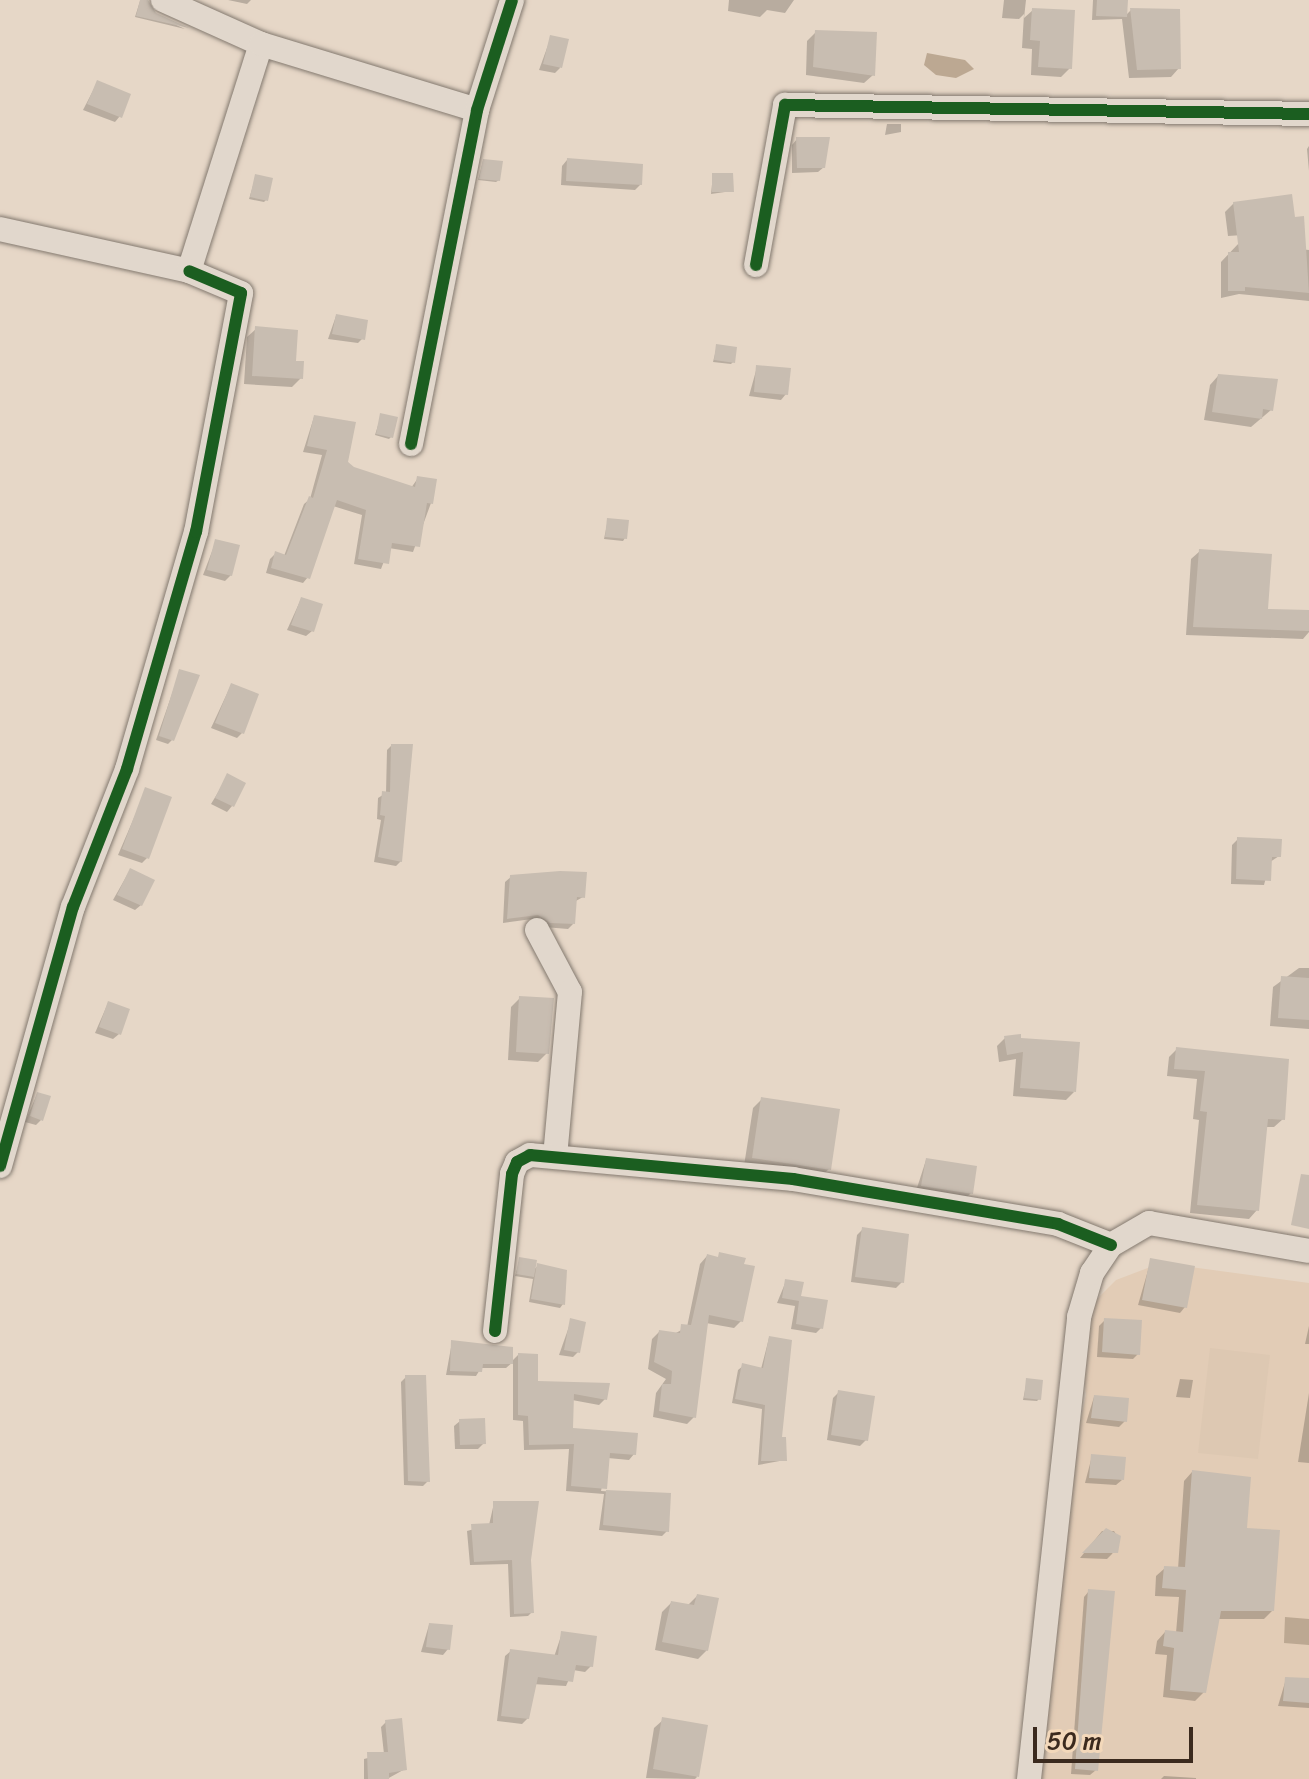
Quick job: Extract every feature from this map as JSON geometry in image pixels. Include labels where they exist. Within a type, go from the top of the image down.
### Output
[{"type":"street","points":[[163,0],[261,44],[477,110]]},
{"type":"street","points":[[411,444],[477,110],[512,0]]},
{"type":"street","points":[[189,271],[261,44]]},
{"type":"street","points":[[756,265],[785,105],[1309,114]]},
{"type":"street","points":[[0,229],[189,271],[241,293],[196,532],[127,769],[73,907],[0,1166]]},
{"type":"street","points":[[537,930],[570,992],[555,1156]]},
{"type":"street","points":[[495,1331],[512,1174],[517,1162],[530,1155],[793,1179],[1058,1224],[1111,1245]]},
{"type":"street","points":[[1029,1779],[1079,1317],[1092,1273],[1111,1245],[1149,1223],[1309,1251]]},
{"type":"shaded area","points":[[927,53],[965,60],[974,69],[956,78],[936,75],[924,65]]},
{"type":"shaded area","points":[[1161,1263],[1309,1283],[1309,1779],[1029,1779],[1061,1510],[1086,1395],[1079,1317],[1116,1280]]},
{"type":"shaded area","points":[[1210,1348],[1270,1355],[1258,1459],[1198,1453]]},
{"type":"shaded area","points":[[1285,1617],[1309,1619],[1309,1645],[1284,1643]]},
{"type":"building","points":[[140,0],[148,0],[156,13],[189,28],[136,16]]},
{"type":"building","points":[[1097,0],[1128,0],[1127,17],[1096,16]]},
{"type":"building","points":[[1032,8],[1075,10],[1072,69],[1038,67],[1040,41],[1030,40]]},
{"type":"building","points":[[1130,8],[1180,9],[1181,69],[1137,70]]},
{"type":"building","points":[[815,30],[877,32],[875,76],[813,67]]},
{"type":"building","points":[[550,35],[569,39],[562,68],[543,64]]},
{"type":"building","points":[[97,80],[131,94],[122,118],[87,104]]},
{"type":"building","points":[[796,137],[830,137],[825,168],[797,168]]},
{"type":"building","points":[[567,158],[643,164],[642,185],[566,181]]},
{"type":"building","points":[[483,159],[503,161],[500,181],[479,179]]},
{"type":"building","points":[[712,173],[733,173],[734,192],[712,192]]},
{"type":"building","points":[[255,174],[273,178],[268,201],[250,197]]},
{"type":"building","points":[[1292,194],[1295,217],[1304,216],[1309,293],[1245,287],[1245,291],[1228,291],[1228,252],[1239,252],[1233,202]]},
{"type":"building","points":[[336,314],[368,320],[365,340],[332,334]]},
{"type":"building","points":[[255,326],[298,330],[296,361],[304,361],[303,379],[252,376]]},
{"type":"building","points":[[716,344],[737,347],[735,363],[714,360]]},
{"type":"building","points":[[756,365],[791,368],[788,395],[754,392]]},
{"type":"building","points":[[1218,374],[1278,379],[1273,411],[1263,409],[1262,419],[1212,412]]},
{"type":"building","points":[[380,413],[398,417],[393,438],[376,434]]},
{"type":"building","points":[[314,415],[356,422],[348,462],[354,467],[415,487],[417,476],[437,479],[433,504],[427,503],[420,547],[392,543],[389,564],[358,559],[366,510],[337,500],[310,579],[271,568],[275,551],[286,555],[309,496],[313,498],[327,450],[307,446]]},
{"type":"building","points":[[607,518],[629,520],[627,539],[605,537]]},
{"type":"building","points":[[215,539],[240,545],[232,576],[207,570]]},
{"type":"building","points":[[1199,549],[1272,554],[1268,609],[1309,610],[1309,631],[1193,627]]},
{"type":"building","points":[[301,597],[323,604],[314,632],[291,625]]},
{"type":"building","points":[[179,669],[200,675],[174,741],[159,736]]},
{"type":"building","points":[[231,683],[259,694],[244,734],[215,723]]},
{"type":"building","points":[[391,744],[413,744],[402,862],[378,857],[385,816],[380,815],[382,791],[390,792]]},
{"type":"building","points":[[227,773],[246,783],[234,807],[215,798]]},
{"type":"building","points":[[145,787],[172,797],[149,859],[122,849]]},
{"type":"building","points":[[1237,837],[1282,839],[1281,857],[1272,857],[1271,881],[1236,879]]},
{"type":"building","points":[[130,868],[155,880],[142,906],[117,895]]},
{"type":"building","points":[[587,872],[585,898],[577,897],[575,924],[550,923],[538,915],[507,919],[510,875]]},
{"type":"building","points":[[1281,976],[1309,978],[1309,1020],[1278,1018]]},
{"type":"building","points":[[519,996],[554,998],[549,1054],[516,1052]]},
{"type":"building","points":[[108,1001],[130,1009],[121,1035],[99,1027]]},
{"type":"building","points":[[1021,1034],[1021,1038],[1080,1042],[1076,1092],[1020,1088],[1023,1052],[1007,1055],[1004,1036]]},
{"type":"building","points":[[1176,1047],[1289,1059],[1285,1120],[1268,1119],[1259,1211],[1197,1205],[1207,1112],[1200,1111],[1205,1071],[1174,1069]]},
{"type":"building","points":[[37,1092],[51,1096],[43,1121],[30,1116]]},
{"type":"building","points":[[761,1097],[840,1109],[831,1170],[752,1158]]},
{"type":"building","points":[[926,1158],[977,1166],[973,1194],[921,1186]]},
{"type":"building","points":[[1301,1174],[1309,1175],[1309,1229],[1291,1225]]},
{"type":"building","points":[[862,1227],[909,1234],[904,1283],[855,1277]]},
{"type":"building","points":[[719,1252],[746,1258],[744,1264],[755,1266],[743,1322],[709,1315],[696,1418],[659,1411],[662,1384],[671,1384],[672,1371],[654,1362],[659,1330],[680,1333],[681,1324],[691,1325],[707,1254],[718,1257]]},
{"type":"building","points":[[519,1257],[537,1260],[534,1277],[516,1274]]},
{"type":"building","points":[[1150,1258],[1195,1266],[1187,1308],[1142,1300]]},
{"type":"building","points":[[537,1263],[567,1270],[565,1305],[531,1299]]},
{"type":"building","points":[[785,1279],[804,1282],[801,1296],[828,1300],[823,1329],[796,1324],[799,1301],[782,1298]]},
{"type":"building","points":[[570,1318],[586,1322],[580,1353],[564,1350]]},
{"type":"building","points":[[1104,1318],[1142,1320],[1140,1355],[1102,1352]]},
{"type":"building","points":[[769,1336],[792,1340],[782,1437],[786,1437],[787,1461],[761,1461],[765,1405],[735,1399],[742,1363],[763,1368]]},
{"type":"building","points":[[451,1340],[513,1347],[513,1364],[483,1364],[482,1372],[450,1371]]},
{"type":"building","points":[[518,1353],[538,1354],[538,1381],[610,1383],[607,1400],[574,1394],[573,1428],[638,1433],[636,1455],[610,1453],[607,1489],[571,1486],[574,1444],[529,1445],[528,1416],[518,1415]]},
{"type":"building","points":[[405,1375],[426,1375],[430,1482],[408,1481]]},
{"type":"building","points":[[1026,1378],[1043,1380],[1041,1400],[1024,1398]]},
{"type":"building","points":[[838,1390],[875,1396],[868,1441],[831,1435]]},
{"type":"building","points":[[1094,1395],[1129,1398],[1127,1422],[1091,1418]]},
{"type":"building","points":[[485,1418],[486,1444],[460,1445],[459,1419]]},
{"type":"building","points":[[1091,1454],[1126,1457],[1124,1480],[1089,1478]]},
{"type":"building","points":[[1192,1470],[1251,1477],[1247,1528],[1280,1530],[1274,1611],[1221,1611],[1206,1693],[1170,1690],[1174,1648],[1163,1646],[1165,1630],[1183,1632],[1186,1590],[1162,1588],[1164,1566],[1185,1567]]},
{"type":"building","points":[[606,1490],[671,1493],[669,1532],[603,1525]]},
{"type":"building","points":[[493,1501],[539,1501],[531,1560],[534,1613],[514,1614],[512,1560],[474,1562],[471,1524],[493,1523]]},
{"type":"building","points":[[1106,1528],[1121,1536],[1118,1553],[1082,1553]]},
{"type":"building","points":[[1088,1589],[1115,1591],[1098,1771],[1075,1769]]},
{"type":"building","points":[[697,1594],[719,1598],[708,1651],[662,1642],[671,1601],[694,1605]]},
{"type":"building","points":[[429,1623],[453,1625],[450,1650],[426,1647]]},
{"type":"building","points":[[561,1631],[597,1636],[593,1667],[576,1665],[573,1682],[538,1677],[529,1719],[501,1716],[510,1649],[558,1655]]},
{"type":"building","points":[[1285,1677],[1309,1678],[1309,1703],[1283,1701]]},
{"type":"building","points":[[662,1717],[708,1725],[699,1777],[653,1769]]},
{"type":"building","points":[[402,1718],[407,1770],[389,1773],[389,1779],[368,1779],[367,1752],[388,1752],[385,1720]]},
{"type":"cycle path","points":[[411,444],[477,110],[512,0]]},
{"type":"cycle path","points":[[756,265],[785,105],[1309,114]]},
{"type":"cycle path","points":[[0,1166],[73,907],[127,769],[196,532],[241,293],[189,271]]},
{"type":"cycle path","points":[[495,1331],[512,1174],[517,1162],[530,1155],[793,1179],[1058,1224],[1111,1245]]}]
